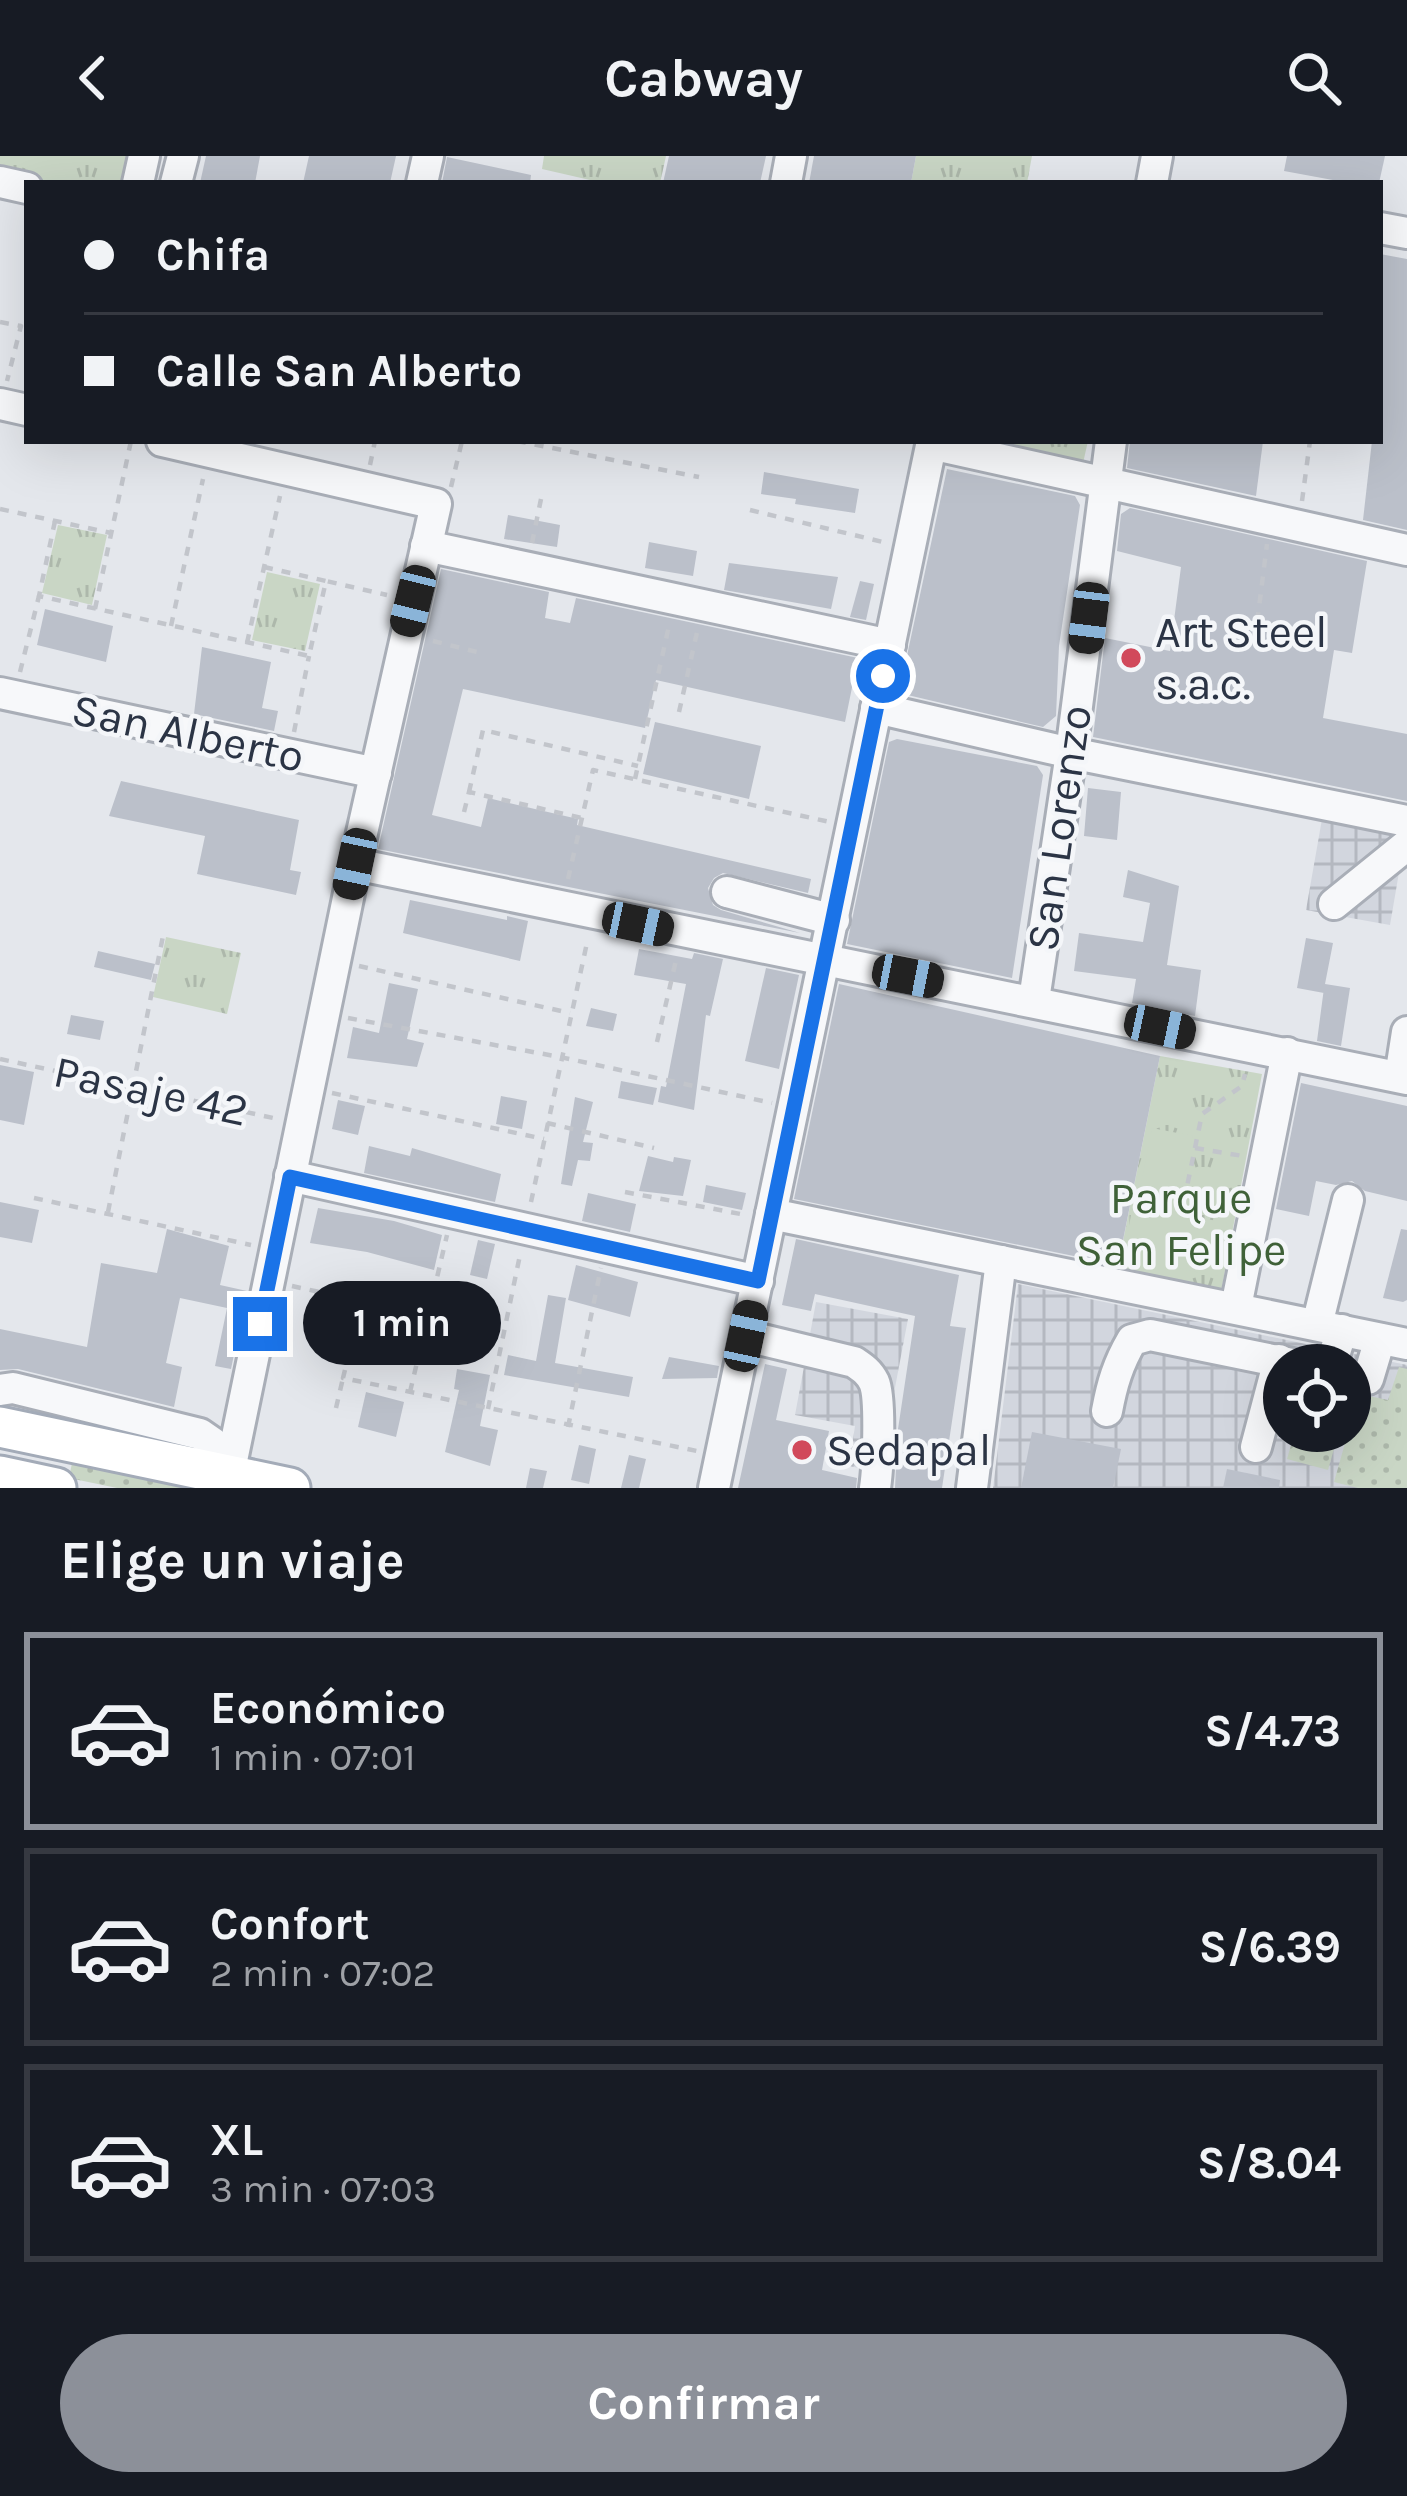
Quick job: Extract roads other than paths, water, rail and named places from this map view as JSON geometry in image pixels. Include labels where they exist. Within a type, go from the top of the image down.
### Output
[{"type":"main road","points":[[0,1427],[290,1488]]},
{"type":"street","points":[[174,444],[436,504],[404,634],[229,1475]]},
{"type":"street","points":[[714,1488],[932,444]]},
{"type":"street","points":[[940,444],[1407,550]]},
{"type":"street","name":"San Lorenzo","points":[[1034,1000],[1112,444]]},
{"type":"street","points":[[426,546],[890,645]]},
{"type":"street","name":"San Alberto","points":[[7,695],[376,773]]},
{"type":"street","points":[[876,708],[1071,753],[1407,820]]},
{"type":"street","points":[[1334,904],[1407,845]]},
{"type":"street","points":[[355,864],[1404,1078],[1407,1032]]},
{"type":"street","points":[[728,892],[834,920]]},
{"type":"street","points":[[1236,1307],[1287,1053]]},
{"type":"street","points":[[290,1177],[758,1281]]},
{"type":"street","points":[[1330,1344],[1348,1200]]},
{"type":"street","points":[[770,1217],[1394,1341],[1371,1375]]},
{"type":"street","points":[[972,1488],[1001,1261]]},
{"type":"street","points":[[1107,1411],[1113,1375],[1132,1340],[1150,1335],[1263,1358]]},
{"type":"street","points":[[746,1336],[854,1362],[868,1372],[877,1388],[875,1488]]},
{"type":"street","points":[[0,1390],[13,1388],[180,1426],[213,1443],[229,1475]]},
{"type":"street","points":[[1256,1448],[1263,1429]]},
{"type":"street","points":[[36,1485],[51,1438]]},
{"type":"place","name":"Art Steel s.a.c.","points":[[1131,658]]},
{"type":"place","name":"Sedapal","points":[[802,1450]]},
{"type":"park label","name":"Parque San Felipe","points":[[1181,1224]]}]
